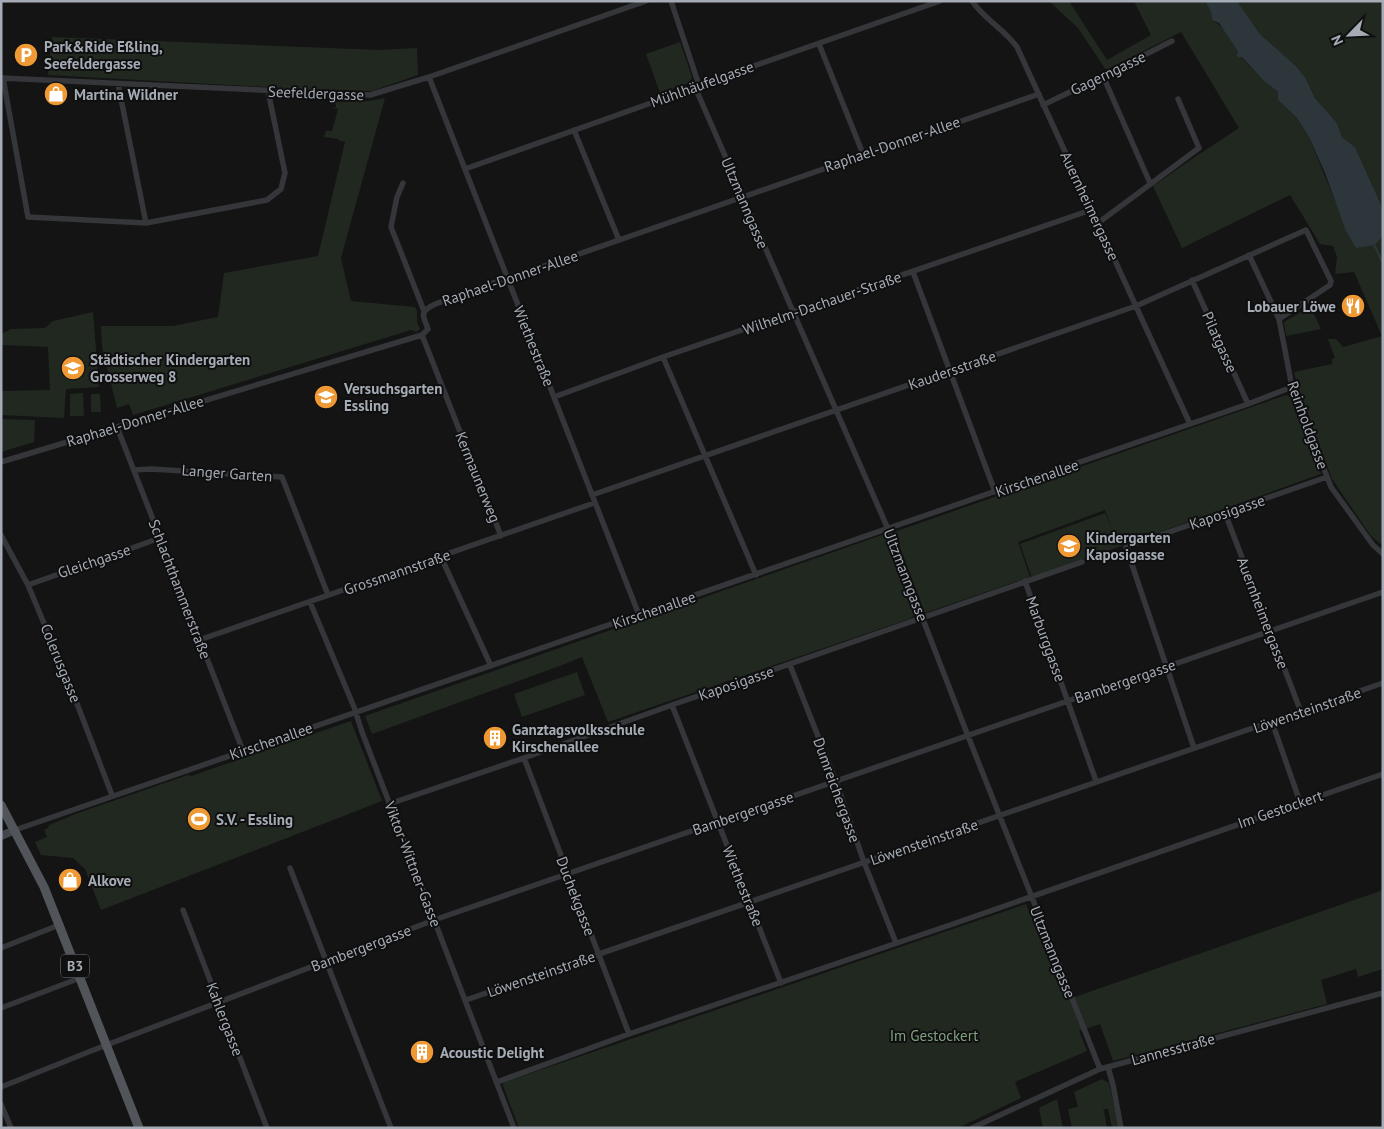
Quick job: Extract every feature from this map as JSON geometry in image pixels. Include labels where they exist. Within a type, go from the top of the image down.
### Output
[{"type":"main road","name":"B3","points":[[1,805],[44,888],[139,1128]]},
{"type":"street","name":"Seefeldergasse","points":[[2,78],[370,95],[429,77],[646,1]]},
{"type":"street","name":"Ultzmanngasse","points":[[671,1],[697,86],[793,312],[888,528],[1100,1069]]},
{"type":"street","name":"Mühlhäufelgasse","points":[[465,169],[940,1]]},
{"type":"street","name":"Auernheimergasse","points":[[972,1],[1017,46],[1190,424]]},
{"type":"street","name":"Gagerngasse","points":[[1044,105],[1172,40]]},
{"type":"street","points":[[819,44],[863,154]]},
{"type":"street","points":[[1104,76],[1150,183]]},
{"type":"street","name":"Wiethestraße","points":[[429,77],[639,615]]},
{"type":"street","points":[[2,78],[28,217],[146,223],[267,200],[280,189],[285,173],[268,91]]},
{"type":"street","points":[[118,84],[146,223]]},
{"type":"street","name":"Raphael-Donner-Allee","points":[[1,462],[422,335],[428,329],[423,314],[424,311],[432,306],[506,278],[1039,94]]},
{"type":"street","points":[[1098,223],[1199,148],[1178,99]]},
{"type":"street","points":[[574,130],[619,240]]},
{"type":"street","points":[[403,183],[393,211],[391,227],[424,311]]},
{"type":"street","name":"Wilhelm-Dachauer-Straße","points":[[554,397],[663,357],[1091,210]]},
{"type":"street","name":"Kaudersstraße","points":[[592,495],[1136,306],[1306,230],[1331,281],[1330,286],[1279,319]]},
{"type":"street","name":"Reinholdgasse","points":[[1249,255],[1279,319],[1292,387],[1331,487],[1373,546],[1383,554]]},
{"type":"street","points":[[913,272],[995,492]]},
{"type":"street","name":"Pilatgasse","points":[[1192,280],[1248,404]]},
{"type":"street","name":"Kermaunerweg","points":[[422,335],[502,536]]},
{"type":"street","points":[[663,357],[756,575]]},
{"type":"street","name":"Kirschenallee","points":[[14,830],[354,710],[491,666],[756,575],[1292,387]]},
{"type":"street","name":"Schlachthammerstraße","points":[[117,427],[243,750]]},
{"type":"street","name":"Langer Garten","points":[[134,470],[151,469],[282,477],[328,595]]},
{"type":"street","name":"Kaposigasse","points":[[1167,667],[1126,547],[1327,477]]},
{"type":"street","name":"Grossmannstraße","points":[[199,640],[594,503]]},
{"type":"street","name":"Auernheimergasse","points":[[1225,513],[1301,712]]},
{"type":"street","name":"Colerusgasse","points":[[1,535],[28,585],[71,688],[112,795]]},
{"type":"street","name":"Gleichgasse","points":[[28,585],[160,538]]},
{"type":"street","points":[[441,557],[491,666]]},
{"type":"street","name":"Kaposigasse","points":[[389,804],[1082,562]]},
{"type":"street","name":"Marburggasse","points":[[1025,581],[1096,781]]},
{"type":"street","name":"Bambergergasse","points":[[1,1087],[326,960],[434,920],[1383,592]]},
{"type":"street","name":"Viktor-Wittner-Gasse","points":[[310,602],[354,710],[514,1128]]},
{"type":"street","name":"Dumreichergasse","points":[[790,665],[896,943]]},
{"type":"street","points":[[1167,667],[1194,748]]},
{"type":"street","name":"Löwensteinstraße","points":[[466,1000],[1383,683]]},
{"type":"street","name":"Wiethestraße","points":[[672,705],[781,983]]},
{"type":"street","points":[[1272,722],[1300,802]]},
{"type":"street","name":"Duchekgasse","points":[[524,758],[629,1034]]},
{"type":"street","name":"Im Gestockert","points":[[497,1082],[629,1034],[1383,774]]},
{"type":"street","points":[[1,836],[14,830]]},
{"type":"street","points":[[290,868],[391,1128]]},
{"type":"street","name":"Kahlergasse","points":[[183,910],[267,1128]]},
{"type":"street","points":[[1,948],[59,925]]},
{"type":"street","points":[[1,1008],[80,978]]},
{"type":"street","name":"Lannesstraße","points":[[972,1128],[1100,1069],[1383,993]]},
{"type":"street","points":[[1108,1067],[1121,1128]]},
{"type":"street","points":[[1,1104],[11,1128]]},
{"type":"green space","points":[[1049,1],[1069,1],[1107,60],[1151,35],[1134,1],[1205,1],[1211,12],[1212,20],[1225,31],[1237,51],[1250,66],[1278,92],[1278,100],[1297,118],[1309,137],[1335,201],[1375,245],[1383,236],[1383,546],[1371,536],[1332,479],[1294,372],[1332,364],[1332,359],[1335,358],[1328,339],[1336,339],[1343,347],[1382,336],[1354,272],[1335,274],[1337,257],[1333,246],[1320,244],[1290,195],[1182,248],[1153,186],[1239,128],[1181,32],[1106,70],[1078,28]]},
{"type":"green space","points":[[1237,1],[1383,1],[1383,209],[1355,147],[1342,137],[1337,123],[1315,98],[1305,77],[1296,66],[1260,34]]},
{"type":"green space","points":[[52,37],[379,50],[417,48],[418,75],[372,91],[48,75]]},
{"type":"green space","points":[[680,42],[692,77],[689,83],[660,93],[646,54]]},
{"type":"green space","points":[[385,98],[341,258],[351,301],[415,307],[420,329],[417,332],[411,330],[133,415],[129,404],[117,408],[102,347],[101,326],[173,326],[218,317],[224,273],[318,256],[345,142],[324,137],[326,131],[332,131],[338,109],[332,108],[336,107],[336,104],[333,104],[333,102],[369,101]]},
{"type":"green space","points":[[1311,308],[1321,329],[1286,336],[1284,322]]},
{"type":"green space","points":[[93,312],[99,387],[66,389],[64,418],[1,415],[1,391],[50,390],[48,347],[1,345],[1,334],[11,329],[45,328],[53,321]]},
{"type":"green space","points":[[83,393],[84,416],[70,416],[70,394]]},
{"type":"green space","points":[[91,394],[100,394],[101,412],[91,412]]},
{"type":"green space","points":[[1286,395],[1292,397],[1321,474],[1032,578],[1020,544],[1105,513],[1111,526],[1105,510],[1018,542],[1030,577],[925,613],[894,532]]},
{"type":"green space","points":[[1,419],[35,420],[34,442],[1,452]]},
{"type":"green space","points":[[882,535],[887,536],[916,612],[912,618],[608,722],[582,657],[372,734],[365,716]]},
{"type":"green space","points":[[577,672],[585,695],[522,717],[514,694]]},
{"type":"green space","name":"S.V. - Essling","points":[[351,721],[382,801],[101,910],[85,869],[73,858],[41,855],[35,842],[47,837],[44,830],[49,825],[78,813]]},
{"type":"green space","name":"Im Gestockert","points":[[1383,890],[1383,969],[1358,977],[1356,969],[1321,980],[1327,1004],[1113,1061],[1100,1024],[1079,1031],[1087,1051],[1015,1082],[1021,1098],[958,1128],[519,1128],[502,1083],[1026,904],[1066,1000]]},
{"type":"green space","points":[[1102,1079],[1109,1083],[1119,1128],[1112,1128],[1108,1109],[1104,1109],[1102,1099],[1107,1128],[1072,1128],[1068,1109],[1078,1107],[1074,1092]]},
{"type":"green space","points":[[1057,1099],[1063,1128],[1043,1128],[1039,1108]]},
{"type":"shaded area","points":[[1205,1],[1237,1],[1260,34],[1296,66],[1305,77],[1315,98],[1337,123],[1342,137],[1355,147],[1383,209],[1383,236],[1375,245],[1356,248],[1346,231],[1325,173],[1309,137],[1297,118],[1278,100],[1278,92],[1263,80],[1242,57],[1238,57],[1238,52],[1219,23],[1212,20],[1211,12]]},
{"type":"waterway","points":[[1374,244],[1383,264]]},
{"type":"place","name":"Park&Ride Eßling, Seefeldergasse","points":[[26,55]]},
{"type":"place","name":"Martina Wildner","points":[[56,94]]},
{"type":"place","name":"Lobauer Löwe","points":[[1353,306]]},
{"type":"place","name":"Städtischer Kindergarten Grosserweg 8","points":[[73,368]]},
{"type":"place","name":"Versuchsgarten Essling","points":[[326,397]]},
{"type":"place","name":"Kindergarten Kaposigasse","points":[[1069,546]]},
{"type":"place","name":"Ganztagsvolksschule Kirschenallee","points":[[495,738]]},
{"type":"place","name":"S.V. - Essling","points":[[199,819]]},
{"type":"place","name":"Alkove","points":[[70,880]]},
{"type":"place","name":"Acoustic Delight","points":[[422,1052]]}]
